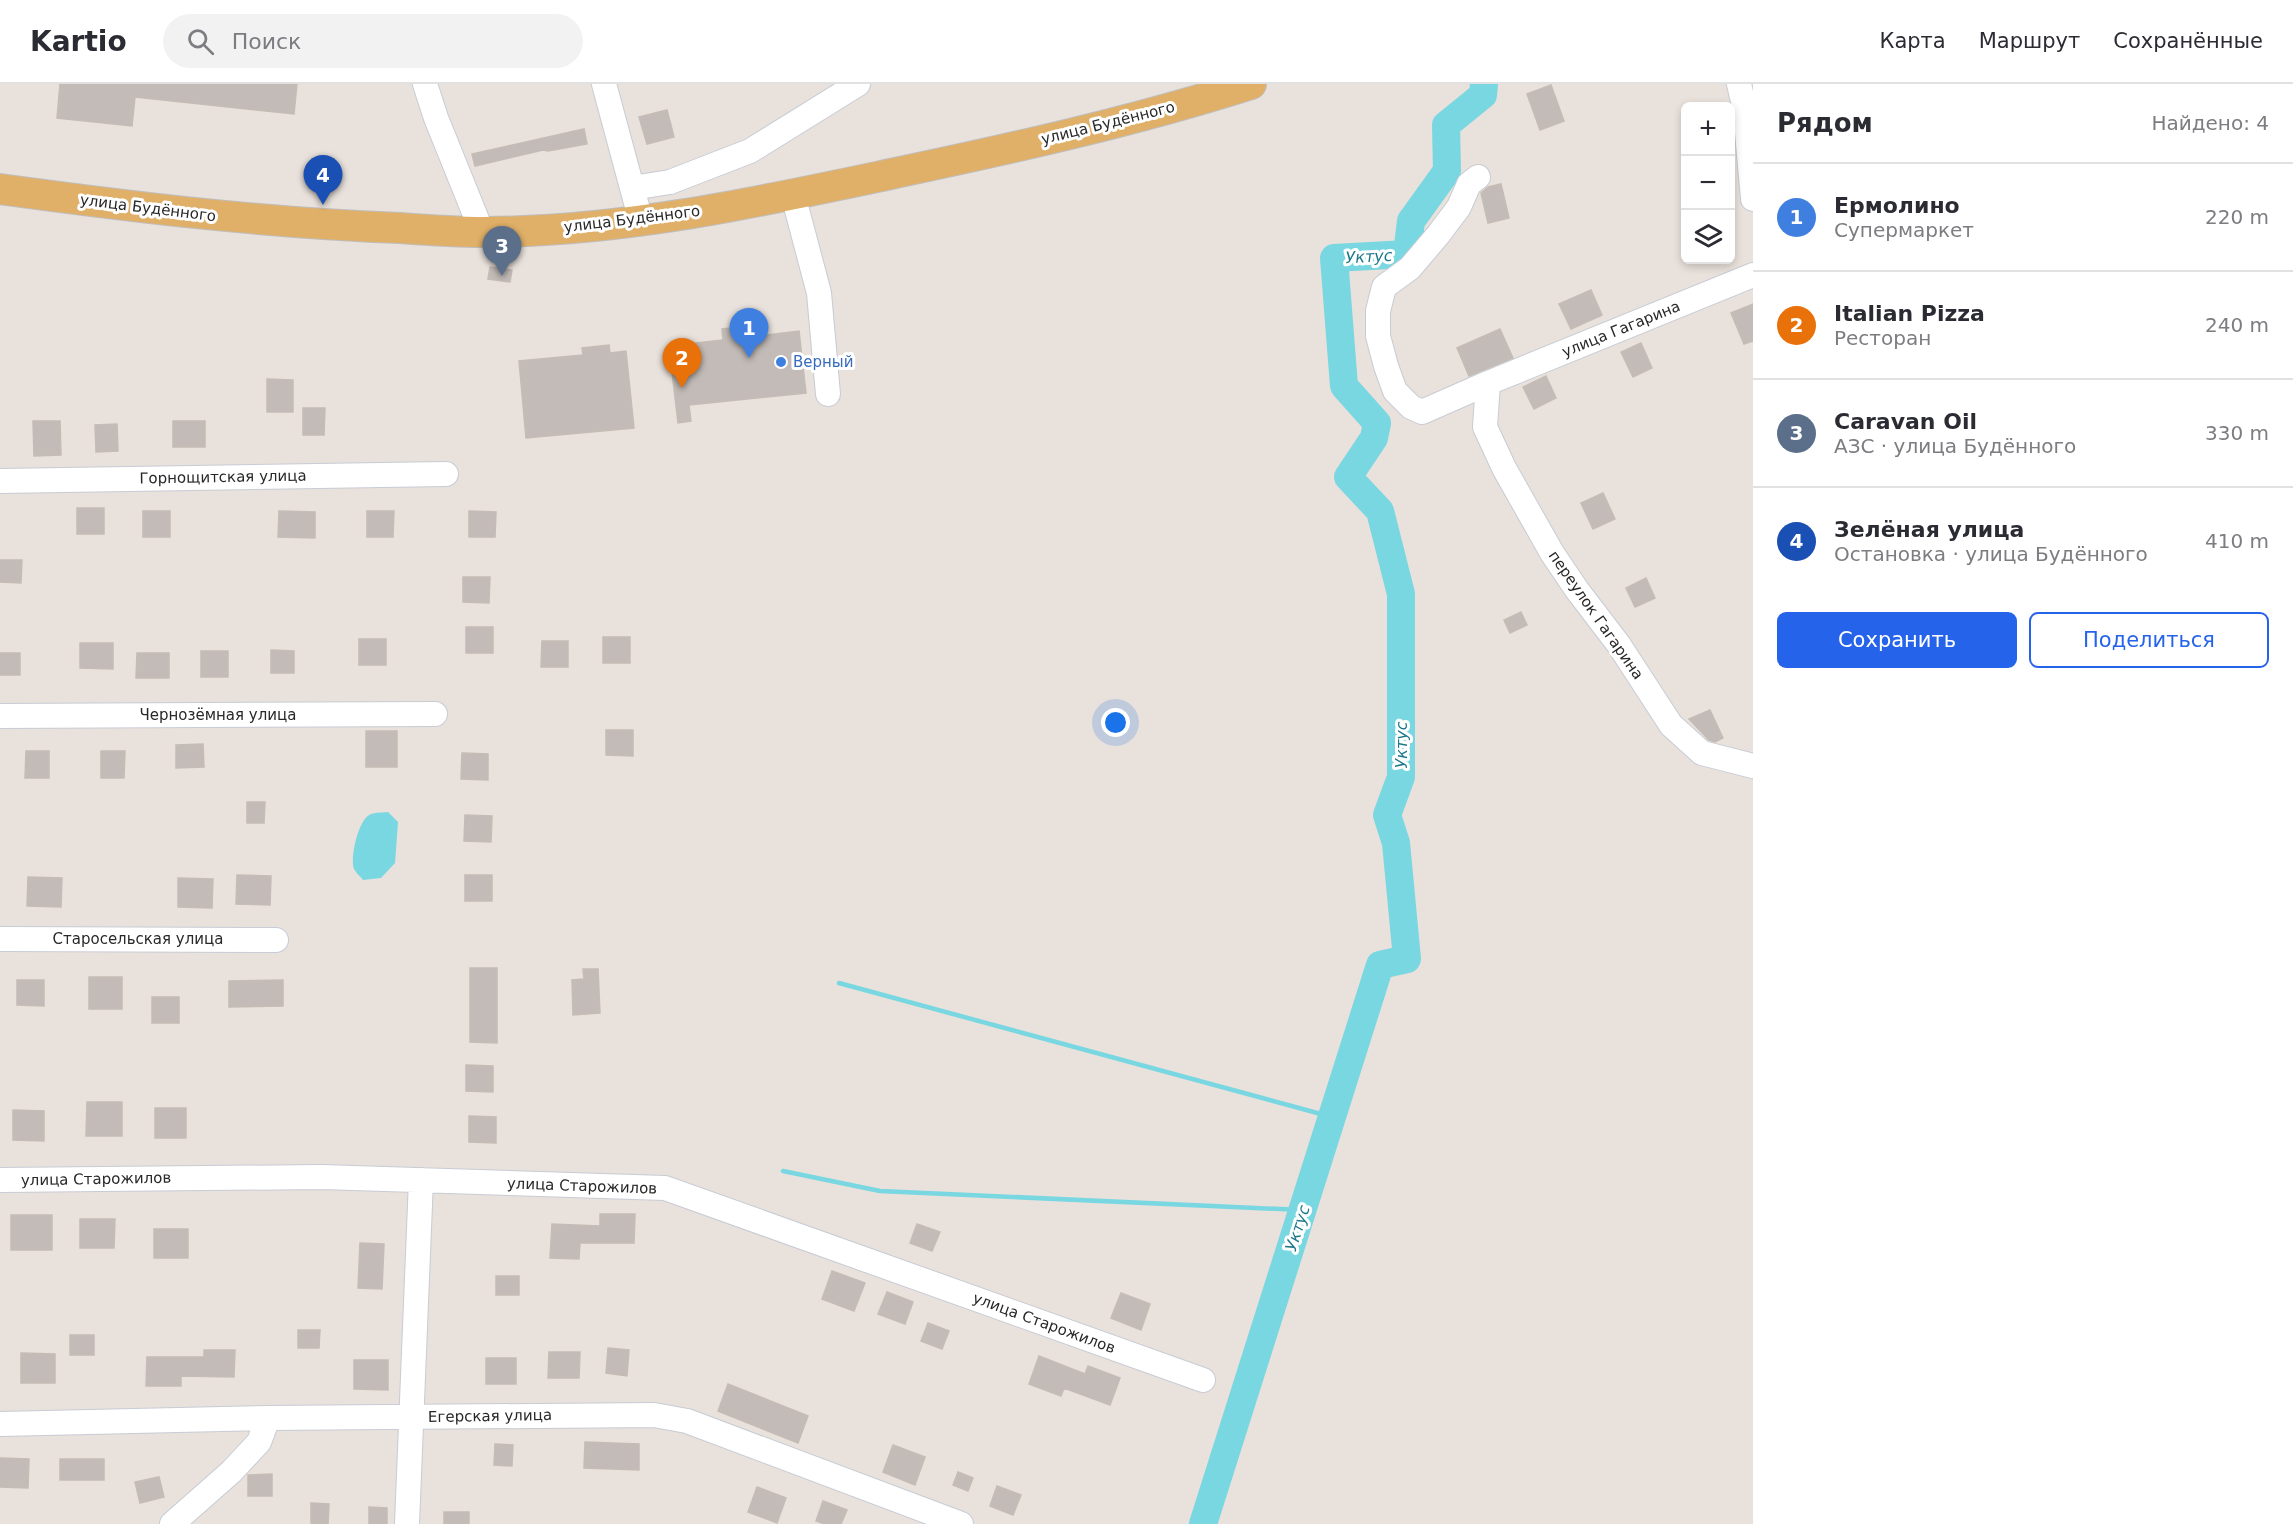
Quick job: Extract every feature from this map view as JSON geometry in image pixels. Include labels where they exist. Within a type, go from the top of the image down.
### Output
[{"type":"main road","name":"улица Будённого","points":[[0,189],[146,209],[332,226],[482,232],[569,228],[641,221],[793,195],[978,156],[1138,116],[1251,84]]},
{"type":"street","points":[[425,84],[436,118],[482,232]]},
{"type":"street","points":[[604,84],[641,221]]},
{"type":"street","points":[[632,188],[670,182],[750,151],[858,84]]},
{"type":"street","points":[[1739,84],[1746,110],[1753,199]]},
{"type":"street","name":"улица Гагарина","points":[[1478,177],[1469,184],[1459,207],[1410,268],[1384,287],[1378,311],[1378,336],[1395,391],[1411,407],[1422,412],[1488,382],[1753,275]]},
{"type":"street","points":[[793,195],[819,293],[828,394]]},
{"type":"street","name":"переулок Гагарина","points":[[1488,382],[1485,427],[1503,468],[1552,554],[1619,645],[1671,725],[1702,753],[1753,766]]},
{"type":"street","name":"Горнощитская улица","points":[[0,481],[446,474]]},
{"type":"street","name":"Чернозёмная улица","points":[[0,716],[435,714]]},
{"type":"street","name":"Старосельская улица","points":[[0,939],[276,940]]},
{"type":"street","name":"улица Старожилов","points":[[0,1180],[322,1177],[665,1188],[1203,1380]]},
{"type":"street","points":[[407,1524],[421,1180]]},
{"type":"street","name":"Егерская улица","points":[[0,1424],[268,1418],[654,1415],[687,1421],[961,1524]]},
{"type":"street","points":[[172,1524],[231,1472],[259,1442],[268,1418]]},
{"type":"water","points":[[388,812],[398,822],[395,863],[381,878],[363,880],[354,869],[353,864],[358,832],[369,815]]},
{"type":"building","points":[[60,84],[297,84],[294,114],[135,97],[132,126],[57,118]]},
{"type":"building","points":[[1551,85],[1564,121],[1540,130],[1527,94]]},
{"type":"building","points":[[667,110],[674,137],[647,144],[639,117]]},
{"type":"building","points":[[584,129],[587,144],[543,150],[475,166],[472,154]]},
{"type":"building","points":[[1501,184],[1509,218],[1488,223],[1481,193],[1488,187]]},
{"type":"building","points":[[490,267],[512,270],[510,282],[488,279]]},
{"type":"building","points":[[1591,290],[1602,315],[1571,329],[1559,304]]},
{"type":"building","points":[[1753,304],[1753,341],[1744,344],[1731,313]]},
{"type":"building","points":[[741,327],[742,338],[799,331],[806,393],[689,405],[691,421],[678,423],[669,346],[723,340],[722,329]]},
{"type":"building","points":[[1500,329],[1513,358],[1469,376],[1457,348]]},
{"type":"building","points":[[1641,343],[1652,368],[1633,377],[1621,352]]},
{"type":"building","points":[[609,345],[610,353],[626,351],[634,428],[526,438],[519,361],[583,355],[582,348]]},
{"type":"building","points":[[1546,376],[1556,398],[1534,409],[1523,387]]},
{"type":"building","points":[[267,379],[293,380],[293,412],[267,412]]},
{"type":"building","points":[[303,408],[325,408],[324,435],[303,435]]},
{"type":"building","points":[[33,421],[60,421],[61,455],[34,456]]},
{"type":"building","points":[[173,421],[205,421],[205,447],[173,447]]},
{"type":"building","points":[[117,424],[118,451],[96,452],[95,425]]},
{"type":"building","points":[[1603,493],[1615,519],[1593,529],[1581,503]]},
{"type":"building","points":[[77,508],[104,508],[104,534],[77,534]]},
{"type":"building","points":[[143,511],[170,511],[170,537],[143,537]]},
{"type":"building","points":[[279,511],[315,512],[315,538],[278,537]]},
{"type":"building","points":[[367,511],[394,511],[393,537],[367,537]]},
{"type":"building","points":[[469,511],[496,512],[495,537],[469,537]]},
{"type":"building","points":[[0,560],[22,560],[21,583],[0,582]]},
{"type":"building","points":[[463,577],[490,577],[489,603],[463,602]]},
{"type":"building","points":[[1646,578],[1655,598],[1635,607],[1626,588]]},
{"type":"building","points":[[1521,612],[1527,625],[1510,633],[1504,620]]},
{"type":"building","points":[[466,627],[493,627],[493,653],[466,653]]},
{"type":"building","points":[[603,637],[630,637],[630,663],[603,663]]},
{"type":"building","points":[[359,639],[386,639],[386,665],[359,665]]},
{"type":"building","points":[[542,641],[568,641],[568,667],[541,667]]},
{"type":"building","points":[[80,643],[113,643],[113,669],[80,668]]},
{"type":"building","points":[[271,650],[294,651],[294,673],[271,673]]},
{"type":"building","points":[[201,651],[228,651],[228,677],[201,677]]},
{"type":"building","points":[[0,653],[20,653],[20,675],[0,675]]},
{"type":"building","points":[[137,653],[169,653],[169,678],[136,678]]},
{"type":"building","points":[[1710,710],[1723,738],[1715,742],[1709,740],[1689,719]]},
{"type":"building","points":[[606,730],[633,730],[633,756],[606,755]]},
{"type":"building","points":[[366,731],[397,731],[397,767],[366,767]]},
{"type":"building","points":[[203,744],[204,767],[176,768],[176,745]]},
{"type":"building","points":[[26,751],[49,751],[49,778],[25,778]]},
{"type":"building","points":[[101,751],[125,751],[124,778],[101,778]]},
{"type":"building","points":[[462,753],[488,754],[488,780],[461,779]]},
{"type":"building","points":[[247,802],[265,802],[264,823],[247,823]]},
{"type":"building","points":[[465,815],[492,816],[491,842],[464,841]]},
{"type":"building","points":[[237,875],[271,876],[270,905],[236,904]]},
{"type":"building","points":[[465,875],[492,875],[492,901],[465,901]]},
{"type":"building","points":[[28,877],[62,878],[61,907],[27,906]]},
{"type":"building","points":[[178,878],[213,879],[212,908],[178,907]]},
{"type":"building","points":[[470,968],[497,968],[497,1043],[470,1042]]},
{"type":"building","points":[[583,969],[598,969],[600,1013],[573,1015],[572,980],[584,979]]},
{"type":"building","points":[[89,977],[122,977],[122,1009],[89,1009]]},
{"type":"building","points":[[17,980],[44,980],[44,1006],[17,1005]]},
{"type":"building","points":[[283,980],[283,1006],[229,1007],[229,981]]},
{"type":"building","points":[[152,997],[179,997],[179,1023],[152,1023]]},
{"type":"building","points":[[466,1065],[493,1066],[493,1092],[466,1091]]},
{"type":"building","points":[[87,1102],[122,1102],[122,1136],[86,1136]]},
{"type":"building","points":[[155,1108],[186,1108],[186,1138],[155,1138]]},
{"type":"building","points":[[13,1110],[44,1111],[44,1141],[13,1140]]},
{"type":"building","points":[[469,1116],[496,1117],[496,1143],[469,1142]]},
{"type":"building","points":[[600,1214],[635,1214],[634,1243],[580,1243],[579,1259],[550,1258],[552,1224],[600,1226]]},
{"type":"building","points":[[11,1215],[52,1215],[52,1250],[11,1250]]},
{"type":"building","points":[[80,1219],[115,1219],[114,1248],[80,1248]]},
{"type":"building","points":[[917,1224],[940,1232],[932,1251],[910,1243]]},
{"type":"building","points":[[154,1229],[188,1229],[188,1258],[154,1258]]},
{"type":"building","points":[[360,1243],[384,1244],[382,1289],[358,1288]]},
{"type":"building","points":[[832,1271],[865,1283],[854,1311],[822,1299]]},
{"type":"building","points":[[496,1276],[519,1276],[519,1295],[496,1295]]},
{"type":"building","points":[[887,1292],[913,1302],[905,1324],[878,1314]]},
{"type":"building","points":[[1121,1293],[1150,1304],[1141,1330],[1111,1318]]},
{"type":"building","points":[[928,1323],[949,1331],[942,1349],[921,1341]]},
{"type":"building","points":[[298,1330],[320,1330],[319,1348],[298,1348]]},
{"type":"building","points":[[70,1335],[94,1335],[94,1355],[70,1355]]},
{"type":"building","points":[[608,1348],[629,1350],[627,1376],[606,1373]]},
{"type":"building","points":[[204,1350],[235,1350],[234,1377],[181,1376],[181,1386],[146,1386],[147,1357],[204,1357]]},
{"type":"building","points":[[549,1352],[580,1352],[579,1378],[548,1378]]},
{"type":"building","points":[[21,1353],[55,1354],[55,1383],[21,1383]]},
{"type":"building","points":[[1039,1356],[1085,1374],[1088,1366],[1120,1378],[1110,1405],[1064,1388],[1061,1396],[1029,1384]]},
{"type":"building","points":[[486,1358],[516,1358],[516,1384],[486,1384]]},
{"type":"building","points":[[354,1360],[388,1360],[388,1390],[354,1389]]},
{"type":"building","points":[[728,1384],[808,1416],[798,1443],[718,1411]]},
{"type":"building","points":[[585,1442],[639,1444],[639,1470],[584,1468]]},
{"type":"building","points":[[495,1444],[513,1445],[512,1466],[494,1465]]},
{"type":"building","points":[[893,1445],[925,1457],[915,1485],[883,1472]]},
{"type":"building","points":[[0,1458],[29,1459],[28,1488],[0,1487]]},
{"type":"building","points":[[60,1459],[104,1459],[104,1480],[60,1480]]},
{"type":"building","points":[[958,1472],[973,1478],[968,1491],[953,1485]]},
{"type":"building","points":[[272,1474],[272,1496],[248,1496],[248,1475]]},
{"type":"building","points":[[159,1477],[164,1497],[140,1503],[135,1482]]},
{"type":"building","points":[[997,1486],[1021,1495],[1013,1515],[990,1506]]},
{"type":"building","points":[[757,1487],[786,1498],[777,1523],[748,1512]]},
{"type":"building","points":[[823,1501],[847,1510],[841,1524],[825,1524],[816,1521]]},
{"type":"building","points":[[311,1503],[329,1504],[328,1524],[311,1523]]},
{"type":"building","points":[[369,1507],[387,1508],[387,1524],[369,1524]]},
{"type":"building","points":[[444,1512],[469,1512],[469,1524],[444,1524]]},
{"type":"waterway","name":"Уктус","points":[[1203,1524],[1380,965],[1407,959],[1396,843],[1387,815],[1401,777],[1401,594],[1380,511],[1348,477],[1374,438],[1377,423],[1344,386],[1334,258],[1407,254],[1411,221],[1447,171],[1446,125],[1483,95],[1484,84]]},
{"type":"waterway","points":[[839,983],[1332,1117]]},
{"type":"waterway","points":[[783,1171],[880,1191],[1302,1210]]},
{"type":"place","name":"Зелёная улица","points":[[323,205]]},
{"type":"place","name":"Caravan Oil","points":[[502,276]]},
{"type":"place","name":"Ермолино","points":[[749,358]]},
{"type":"place","name":"Верный","points":[[781,362]]},
{"type":"place","name":"Italian Pizza","points":[[682,388]]}]
